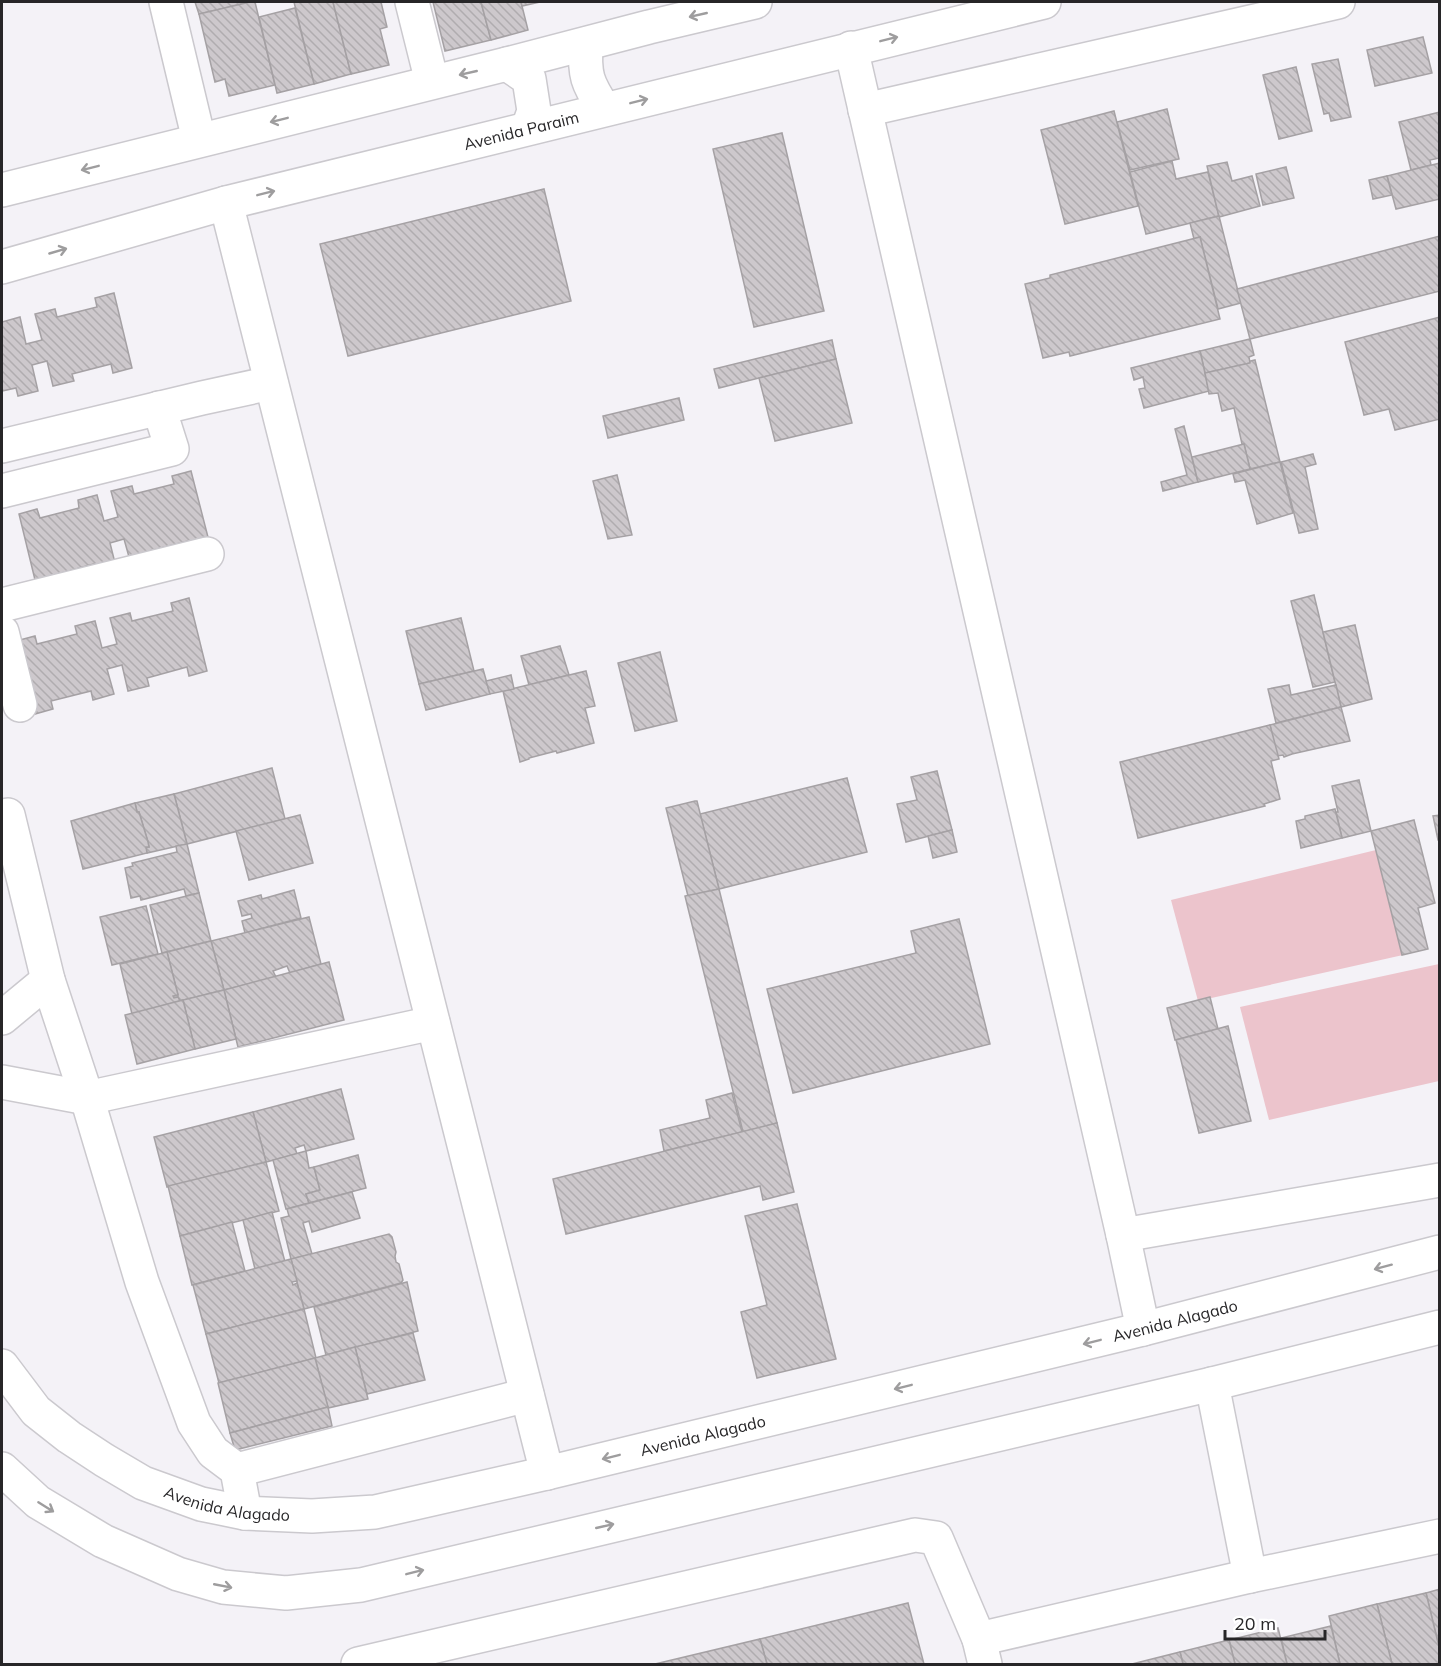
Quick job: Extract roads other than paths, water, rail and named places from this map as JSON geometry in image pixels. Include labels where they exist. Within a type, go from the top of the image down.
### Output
[{"type":"street","points":[[165,2],[199,140]]},
{"type":"street","points":[[412,2],[432,82]]},
{"type":"street","points":[[2,190],[586,44],[645,14],[755,2]]},
{"type":"street","name":"Avenida Paraim","points":[[2,267],[225,203],[1044,2]]},
{"type":"street","points":[[865,110],[1338,2]]},
{"type":"street","points":[[586,44],[584,66],[591,88],[604,109]]},
{"type":"street","points":[[851,48],[1143,1329]]},
{"type":"street","points":[[507,64],[529,79],[534,111],[528,128]]},
{"type":"street","points":[[225,203],[547,1473]]},
{"type":"street","points":[[2,446],[271,383]]},
{"type":"street","points":[[2,491],[172,449],[159,408]]},
{"type":"street","points":[[2,605],[207,554]]},
{"type":"street","points":[[2,632],[20,705]]},
{"type":"street","points":[[8,815],[48,980],[87,1098],[142,1282],[194,1424],[213,1452],[237,1470],[245,1514]]},
{"type":"street","points":[[2,1018],[48,980]]},
{"type":"street","points":[[2,1082],[87,1098],[433,1023]]},
{"type":"street","points":[[1123,1235],[1440,1180]]},
{"type":"street","name":"Avenida Alagado","points":[[2,1366],[36,1411],[69,1437],[143,1483],[201,1504],[245,1514],[312,1516],[375,1512],[547,1473],[1143,1329],[1440,1252]]},
{"type":"street","points":[[2,1469],[38,1502],[94,1535],[178,1574],[224,1587],[286,1593],[361,1585],[1212,1384],[1440,1327]]},
{"type":"street","points":[[1212,1384],[1250,1576]]},
{"type":"street","points":[[237,1470],[527,1395]]},
{"type":"street","points":[[358,1665],[915,1534],[936,1538],[982,1652],[1250,1576],[1440,1536]]}]
